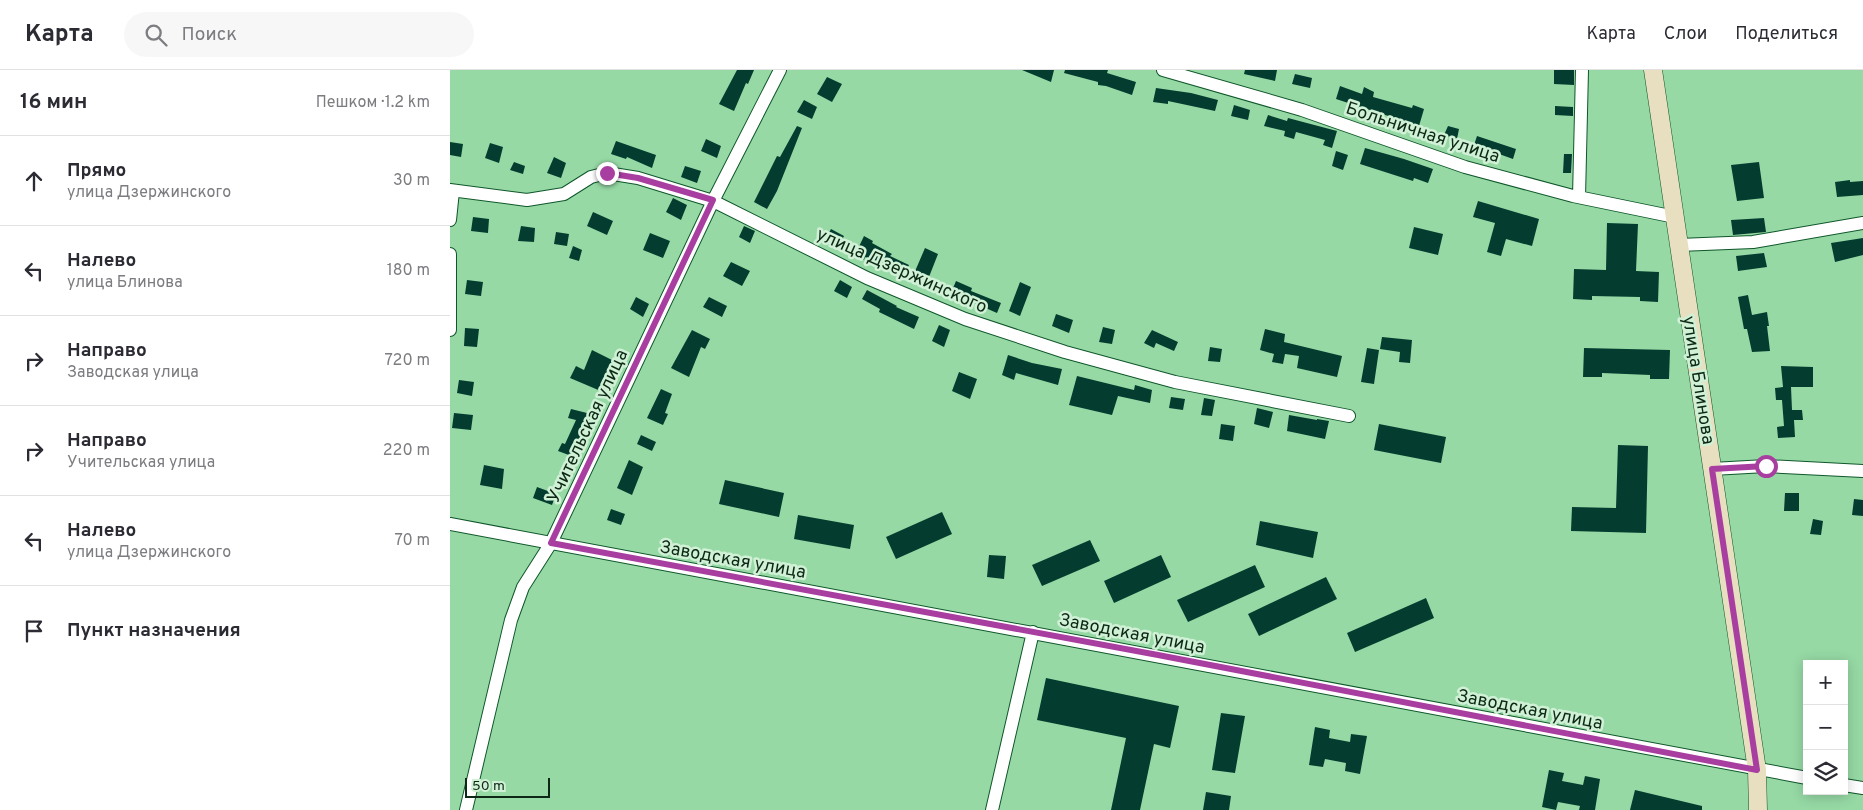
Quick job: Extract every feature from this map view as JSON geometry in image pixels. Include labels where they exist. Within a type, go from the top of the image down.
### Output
[{"type":"main road","name":"улица Блинова","points":[[1653,70],[1757,770],[1758,810]]},
{"type":"street","name":"Учительская улица","points":[[466,810],[511,620],[523,587],[551,543],[713,200],[780,70]]},
{"type":"street","name":"Больничная улица","points":[[1163,70],[1302,110],[1465,167],[1579,197],[1675,217]]},
{"type":"street","points":[[1579,197],[1582,70]]},
{"type":"street","name":"улица Дзержинского","points":[[452,190],[527,200],[564,194],[591,177],[607,173],[638,178],[713,200],[867,278],[965,319],[1065,352],[1175,382],[1349,416]]},
{"type":"street","points":[[450,220],[452,190]]},
{"type":"street","points":[[1679,245],[1753,242],[1863,223]]},
{"type":"street","points":[[450,254],[450,330]]},
{"type":"street","points":[[1712,469],[1766,466],[1863,471]]},
{"type":"street","name":"Заводская улица","points":[[450,524],[1803,777]]},
{"type":"street","points":[[992,810],[1033,632]]},
{"type":"street","points":[[1848,786],[1863,788]]},
{"type":"building","points":[[737,70],[754,70],[734,111],[719,104]]},
{"type":"building","points":[[1022,70],[1054,70],[1051,82]]},
{"type":"building","points":[[1065,70],[1108,70],[1107,73],[1136,82],[1132,95],[1098,85],[1098,82],[1064,73]]},
{"type":"building","points":[[1245,70],[1277,70],[1275,81],[1244,74]]},
{"type":"building","points":[[1554,70],[1574,70],[1574,85],[1554,84]]},
{"type":"building","points":[[1295,74],[1312,78],[1310,88],[1292,84]]},
{"type":"building","points":[[827,77],[842,84],[832,102],[817,94]]},
{"type":"building","points":[[1340,86],[1362,94],[1364,87],[1374,92],[1373,97],[1412,108],[1413,105],[1424,109],[1419,126],[1336,99]]},
{"type":"building","points":[[1156,88],[1191,93],[1218,100],[1215,111],[1168,101],[1168,104],[1153,102]]},
{"type":"building","points":[[804,100],[817,107],[812,119],[797,112]]},
{"type":"building","points":[[1234,105],[1250,110],[1248,120],[1231,116]]},
{"type":"building","points":[[1555,106],[1573,107],[1573,116],[1555,115]]},
{"type":"building","points":[[1268,115],[1287,121],[1288,118],[1337,131],[1332,148],[1323,145],[1325,140],[1296,132],[1294,139],[1284,136],[1285,131],[1264,126]]},
{"type":"building","points":[[797,126],[802,128],[777,191],[767,209],[754,202],[777,156],[780,157]]},
{"type":"building","points":[[1448,126],[1459,129],[1457,139],[1444,135]]},
{"type":"building","points":[[1477,136],[1516,149],[1513,159],[1474,145]]},
{"type":"building","points":[[706,139],[721,146],[717,158],[701,151]]},
{"type":"building","points":[[616,141],[656,155],[652,168],[627,157],[626,159],[611,154]]},
{"type":"building","points":[[450,142],[463,144],[461,157],[450,155]]},
{"type":"building","points":[[490,143],[503,147],[499,163],[485,158]]},
{"type":"building","points":[[1365,148],[1433,169],[1428,183],[1414,178],[1413,181],[1360,164]]},
{"type":"building","points":[[1336,151],[1348,155],[1343,170],[1332,166]]},
{"type":"building","points":[[1564,154],[1572,154],[1571,173],[1563,173]]},
{"type":"building","points":[[554,157],[566,163],[561,178],[547,173]]},
{"type":"building","points":[[514,162],[525,166],[523,174],[510,170]]},
{"type":"building","points":[[1759,162],[1764,198],[1737,201],[1731,165]]},
{"type":"building","points":[[685,166],[701,171],[697,183],[681,177]]},
{"type":"building","points":[[1850,180],[1850,182],[1863,181],[1863,195],[1837,197],[1835,182]]},
{"type":"building","points":[[673,198],[687,205],[681,220],[666,212]]},
{"type":"building","points":[[1478,201],[1539,219],[1532,246],[1506,239],[1501,256],[1487,252],[1495,223],[1473,217]]},
{"type":"building","points":[[593,212],[613,221],[607,235],[587,226]]},
{"type":"building","points":[[473,217],[489,219],[488,233],[471,231]]},
{"type":"building","points":[[1764,218],[1766,232],[1733,235],[1731,220]]},
{"type":"building","points":[[1607,223],[1638,224],[1636,271],[1659,272],[1658,302],[1640,301],[1640,297],[1592,296],[1592,300],[1573,299],[1574,269],[1606,270]]},
{"type":"building","points":[[521,226],[535,228],[534,242],[518,241]]},
{"type":"building","points":[[744,226],[755,231],[750,243],[739,237]]},
{"type":"building","points":[[1414,227],[1443,234],[1438,255],[1409,248]]},
{"type":"building","points":[[831,229],[844,236],[837,249],[824,242]]},
{"type":"building","points":[[556,232],[569,234],[567,246],[554,244]]},
{"type":"building","points":[[650,233],[670,241],[663,258],[643,250]]},
{"type":"building","points":[[864,236],[873,241],[872,243],[892,254],[890,256],[909,265],[905,274],[865,257],[864,260],[855,255]]},
{"type":"building","points":[[1863,238],[1863,255],[1835,262],[1831,243]]},
{"type":"building","points":[[573,246],[582,250],[579,261],[569,258]]},
{"type":"building","points":[[925,248],[938,254],[927,282],[913,276]]},
{"type":"building","points":[[1764,253],[1767,267],[1738,271],[1736,256]]},
{"type":"building","points":[[731,262],[750,271],[742,286],[723,276]]},
{"type":"building","points":[[467,280],[483,282],[481,296],[465,294]]},
{"type":"building","points":[[840,280],[852,287],[847,298],[834,291]]},
{"type":"building","points":[[956,281],[972,288],[971,291],[1001,303],[997,313],[951,293]]},
{"type":"building","points":[[1020,282],[1031,287],[1020,316],[1009,311]]},
{"type":"building","points":[[867,290],[896,307],[919,317],[914,329],[879,312],[880,309],[862,299]]},
{"type":"building","points":[[1748,295],[1752,315],[1767,312],[1770,351],[1752,352],[1747,329],[1744,329],[1738,297]]},
{"type":"building","points":[[636,297],[649,304],[643,317],[630,309]]},
{"type":"building","points":[[709,297],[727,306],[722,317],[703,307]]},
{"type":"building","points":[[1056,314],[1073,320],[1069,333],[1052,326]]},
{"type":"building","points":[[939,325],[950,330],[944,347],[932,341]]},
{"type":"building","points":[[1103,327],[1115,330],[1112,344],[1099,342]]},
{"type":"building","points":[[465,328],[479,329],[477,347],[464,346]]},
{"type":"building","points":[[1265,329],[1285,334],[1284,342],[1342,356],[1337,377],[1297,368],[1299,356],[1285,354],[1283,364],[1272,362],[1274,354],[1260,350]]},
{"type":"building","points":[[692,330],[710,339],[705,349],[701,347],[689,377],[671,368]]},
{"type":"building","points":[[1152,330],[1178,342],[1174,351],[1156,343],[1154,348],[1144,343]]},
{"type":"building","points":[[1382,337],[1412,340],[1410,363],[1399,362],[1400,352],[1380,349]]},
{"type":"building","points":[[1210,347],[1222,349],[1220,362],[1208,361]]},
{"type":"building","points":[[1367,348],[1379,350],[1374,384],[1361,382]]},
{"type":"building","points":[[1584,348],[1670,350],[1669,379],[1650,379],[1650,375],[1602,373],[1602,377],[1583,377]]},
{"type":"building","points":[[592,350],[614,361],[605,380],[607,381],[603,392],[570,378],[576,366],[584,370]]},
{"type":"building","points":[[1008,355],[1032,363],[1062,369],[1058,385],[1016,373],[1014,380],[1002,375]]},
{"type":"building","points":[[1781,366],[1813,367],[1813,387],[1791,387],[1792,410],[1802,410],[1803,420],[1794,420],[1795,437],[1778,438],[1777,427],[1784,426],[1782,400],[1776,400],[1775,388],[1783,387]]},
{"type":"building","points":[[959,372],[977,379],[970,399],[952,391]]},
{"type":"building","points":[[1077,376],[1134,390],[1135,385],[1152,390],[1150,403],[1118,396],[1112,415],[1069,405]]},
{"type":"building","points":[[459,380],[474,382],[472,396],[457,393]]},
{"type":"building","points":[[661,389],[672,394],[665,413],[668,414],[663,425],[647,418]]},
{"type":"building","points":[[1171,397],[1185,399],[1183,410],[1169,408]]},
{"type":"building","points":[[1204,398],[1215,400],[1212,416],[1201,415]]},
{"type":"building","points":[[1257,408],[1273,412],[1269,428],[1254,424]]},
{"type":"building","points":[[571,409],[591,414],[577,458],[558,451],[562,443],[565,444],[576,420],[568,418]]},
{"type":"building","points":[[454,413],[473,415],[471,430],[452,428]]},
{"type":"building","points":[[1289,415],[1329,421],[1325,439],[1287,431]]},
{"type":"building","points":[[1221,424],[1235,426],[1233,441],[1219,439]]},
{"type":"building","points":[[1379,424],[1446,437],[1441,463],[1374,450]]},
{"type":"building","points":[[641,435],[656,442],[652,451],[637,444]]},
{"type":"building","points":[[1618,445],[1648,446],[1646,533],[1571,531],[1572,507],[1616,508]]},
{"type":"building","points":[[629,460],[643,467],[632,495],[617,488]]},
{"type":"building","points":[[484,465],[504,469],[502,489],[480,485]]},
{"type":"building","points":[[725,480],[784,493],[779,517],[719,504]]},
{"type":"building","points":[[537,487],[556,494],[552,505],[533,498]]},
{"type":"building","points":[[1785,493],[1799,493],[1799,511],[1784,511]]},
{"type":"building","points":[[1854,499],[1863,500],[1863,516],[1852,515]]},
{"type":"building","points":[[611,509],[625,514],[621,525],[607,520]]},
{"type":"building","points":[[942,512],[952,534],[896,559],[886,537]]},
{"type":"building","points":[[798,515],[854,525],[850,549],[794,539]]},
{"type":"building","points":[[1813,519],[1823,521],[1821,535],[1810,534]]},
{"type":"building","points":[[1260,521],[1318,532],[1313,558],[1256,545]]},
{"type":"building","points":[[1090,540],[1100,561],[1042,586],[1032,565]]},
{"type":"building","points":[[989,555],[1006,556],[1004,579],[987,577]]},
{"type":"building","points":[[1161,555],[1171,577],[1114,603],[1104,581]]},
{"type":"building","points":[[1255,565],[1265,587],[1188,622],[1177,600]]},
{"type":"building","points":[[1326,577],[1337,599],[1259,636],[1248,614]]},
{"type":"building","points":[[1426,598],[1434,618],[1355,652],[1347,633]]},
{"type":"building","points":[[1046,678],[1179,706],[1170,748],[1154,744],[1140,810],[1111,810],[1126,738],[1037,720]]},
{"type":"building","points":[[1221,713],[1245,716],[1235,773],[1212,770]]},
{"type":"building","points":[[1315,727],[1330,730],[1329,738],[1350,742],[1351,734],[1367,736],[1360,774],[1345,771],[1346,763],[1325,759],[1323,767],[1309,765]]},
{"type":"building","points":[[1549,770],[1564,773],[1562,781],[1583,785],[1585,776],[1600,779],[1595,810],[1579,810],[1580,806],[1558,802],[1556,810],[1542,807]]},
{"type":"building","points":[[1635,790],[1702,806],[1702,810],[1630,810]]},
{"type":"building","points":[[1206,792],[1231,796],[1229,810],[1203,810]]},
{"type":"route","points":[[607,173],[638,178],[713,200],[551,543],[1158,655],[1757,770],[1712,469],[1766,466]]}]
